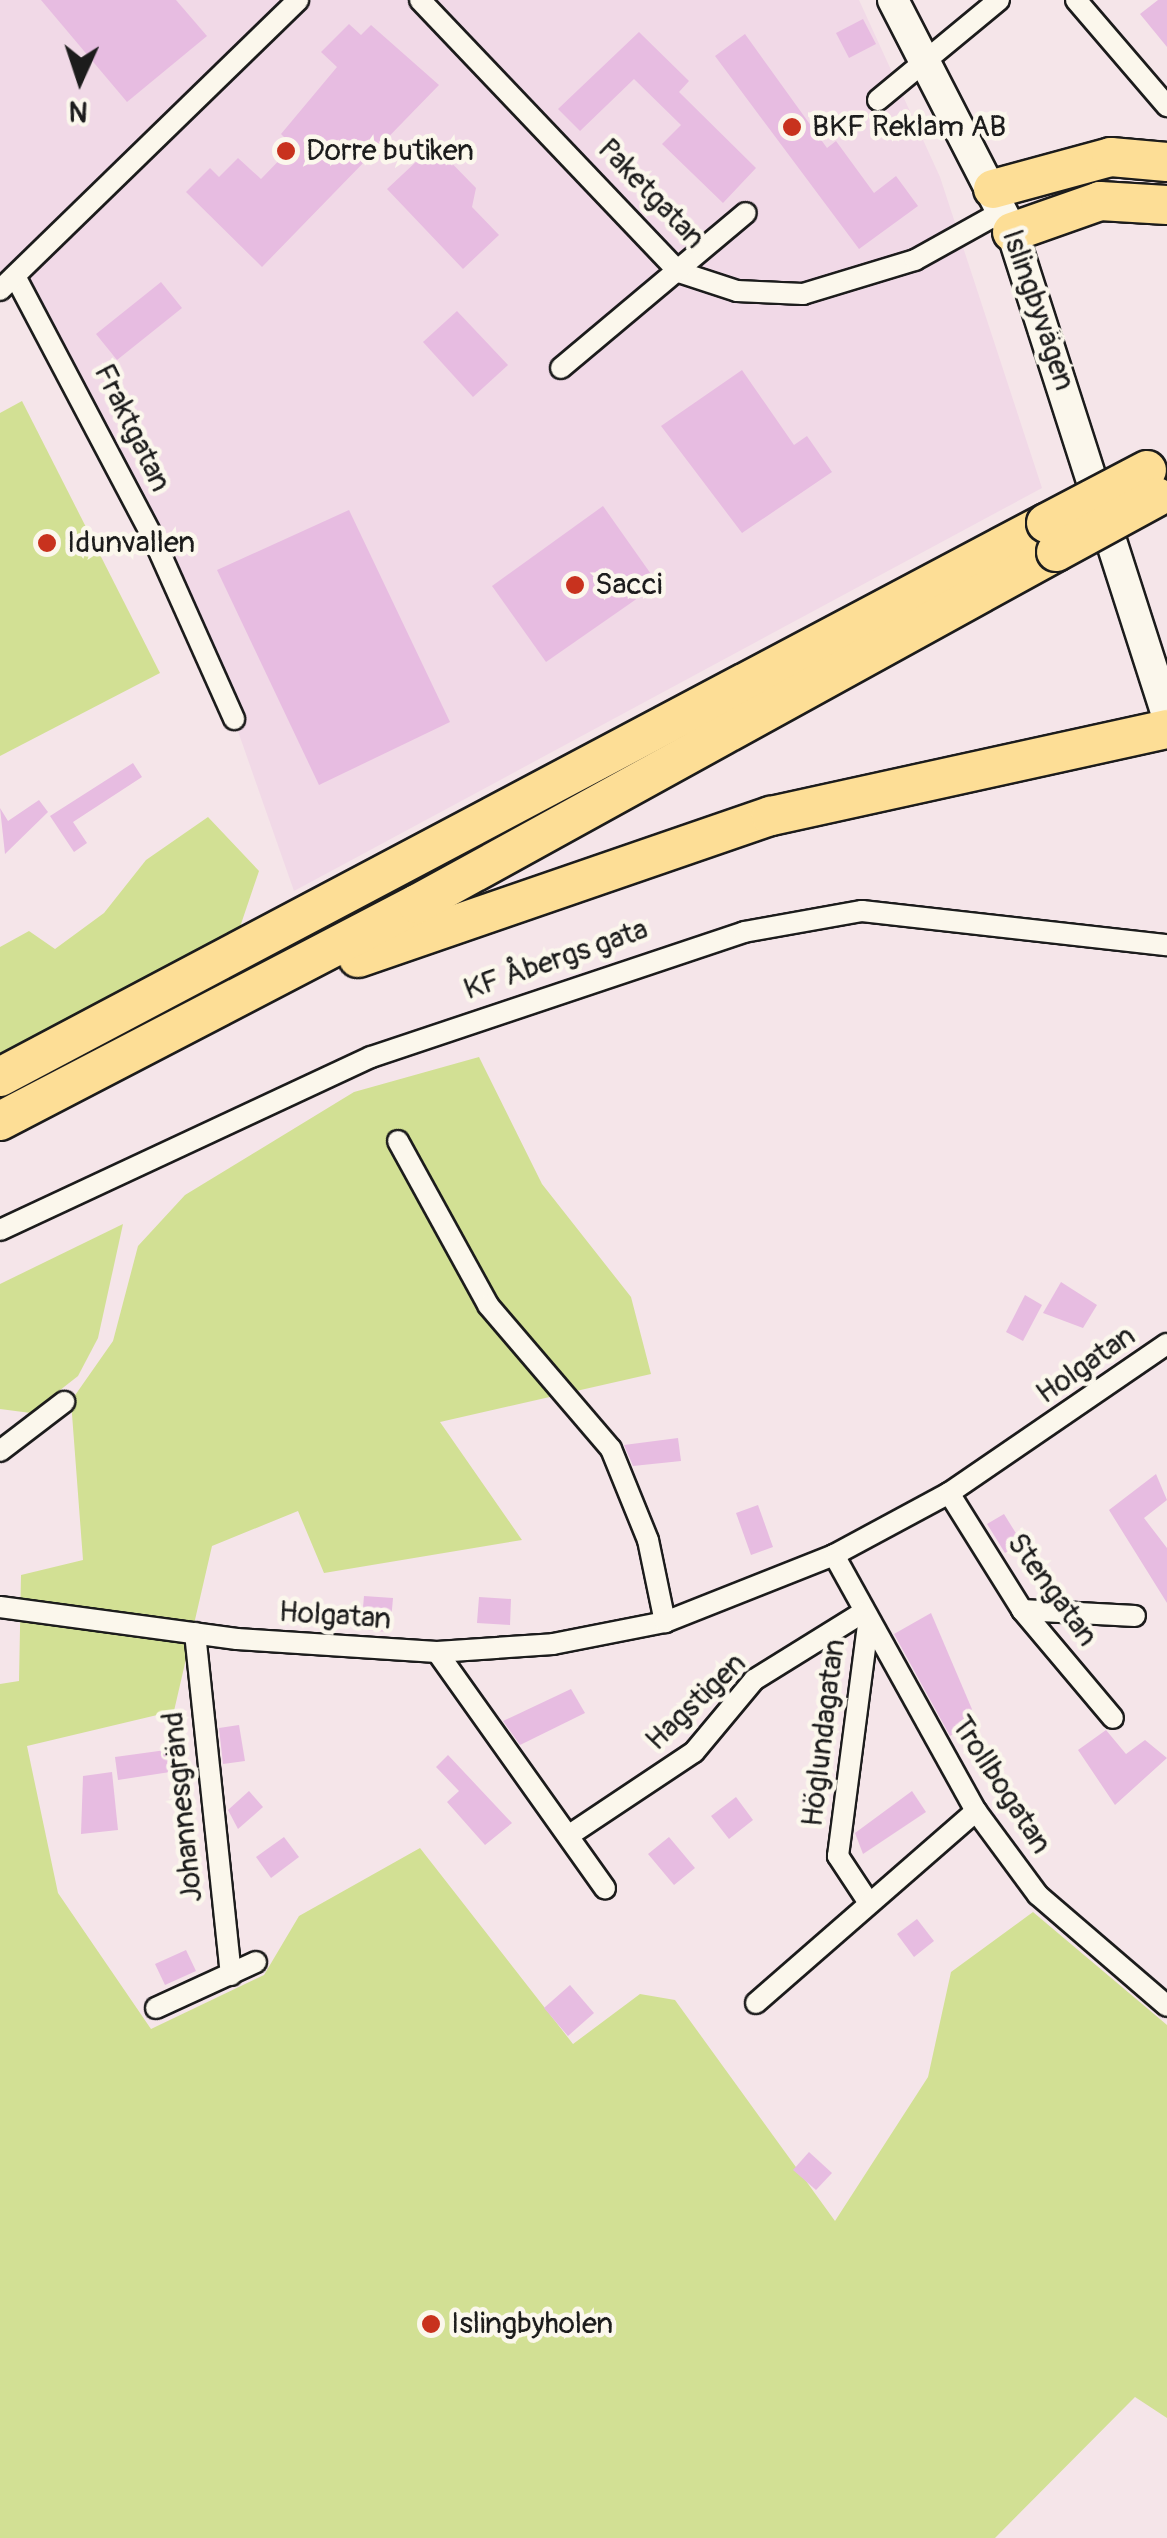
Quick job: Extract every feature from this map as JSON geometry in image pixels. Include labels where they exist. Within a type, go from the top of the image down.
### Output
[{"type":"highway","points":[[1003,211],[1110,157],[1167,162]]},
{"type":"highway","points":[[1003,211],[1100,202],[1167,204]]},
{"type":"highway","points":[[0,1077],[1160,479]]},
{"type":"highway","points":[[0,1121],[229,1005],[1050,537]]},
{"type":"highway","points":[[229,1005],[754,821],[1167,730]]},
{"type":"street","points":[[8,284],[298,0]]},
{"type":"street","name":"Paketgatan","points":[[420,0],[679,272],[737,291],[803,294],[915,260],[1003,211]]},
{"type":"street","name":"Islingbyvägen","points":[[893,0],[1003,211],[1148,636],[1167,714]]},
{"type":"street","points":[[878,100],[999,0]]},
{"type":"street","points":[[1076,0],[1167,106]]},
{"type":"street","points":[[562,368],[746,214]]},
{"type":"street","name":"Fraktgatan","points":[[8,284],[164,558],[234,719]]},
{"type":"street","name":"Islingbyvägen","points":[[1148,636],[1167,670]]},
{"type":"street","name":"KF Åbergs gata","points":[[0,1230],[371,1057],[744,932],[862,911],[1167,944]]},
{"type":"street","points":[[398,1141],[488,1305],[611,1449],[648,1540],[665,1622]]},
{"type":"street","name":"Holgatan","points":[[0,1607],[195,1633],[437,1652],[553,1644],[665,1622],[834,1555],[950,1492],[1167,1344]]},
{"type":"street","points":[[0,1451],[64,1402]]},
{"type":"street","name":"Stengatan","points":[[950,1492],[1022,1610],[1113,1718]]},
{"type":"street","name":"Trollbogatan","points":[[834,1555],[865,1618],[976,1811],[1038,1895],[1167,2006]]},
{"type":"street","points":[[1022,1610],[1135,1616]]},
{"type":"street","name":"Hagstigen","points":[[571,1834],[694,1752],[754,1680],[865,1618]]},
{"type":"street","name":"Höglundagatan","points":[[865,1618],[838,1856],[867,1900]]},
{"type":"street","name":"Johannesgränd","points":[[195,1633],[231,1975]]},
{"type":"street","points":[[437,1652],[571,1834],[605,1888]]},
{"type":"street","points":[[756,2002],[867,1900],[976,1811]]},
{"type":"street","points":[[156,2008],[256,1962]]},
{"type":"shaded area","points":[[0,0],[859,0],[940,177],[1042,488],[294,891],[213,660],[17,279],[0,290]]},
{"type":"green space","name":"Idunvallen","points":[[22,401],[160,673],[0,756],[0,413]]},
{"type":"green space","points":[[208,817],[259,871],[240,927],[0,1053],[0,947],[29,931],[55,949],[104,913],[146,860]]},
{"type":"green space","points":[[479,1057],[542,1184],[631,1297],[651,1374],[440,1422],[522,1540],[324,1573],[298,1511],[212,1546],[174,1711],[27,1746],[58,1893],[151,2029],[264,1975],[299,1916],[420,1848],[573,2044],[640,1994],[675,2000],[835,2221],[928,2077],[951,1972],[1033,1912],[1167,2025],[1167,2418],[1135,2397],[995,2538],[0,2538],[0,1684],[19,1681],[21,1575],[83,1560],[71,1401],[113,1341],[138,1246],[185,1195],[354,1092]]},
{"type":"green space","points":[[123,1224],[98,1338],[78,1376],[31,1413],[0,1409],[0,1284]]},
{"type":"building","points":[[41,0],[176,0],[207,36],[127,102]]},
{"type":"building","points":[[1158,0],[1167,0],[1167,47],[1140,14]]},
{"type":"building","points":[[863,19],[876,44],[849,58],[836,33]]},
{"type":"building","points":[[349,24],[361,35],[371,25],[439,85],[262,267],[186,192],[210,168],[219,177],[238,158],[261,179],[293,146],[281,134],[337,67],[321,52]]},
{"type":"building","points":[[639,32],[689,81],[679,92],[756,168],[723,203],[662,144],[681,125],[634,79],[580,131],[558,109]]},
{"type":"building","points":[[745,34],[827,148],[836,141],[874,193],[896,176],[918,206],[859,249],[715,56]]},
{"type":"building","points":[[434,145],[476,188],[472,207],[499,235],[463,269],[387,189]]},
{"type":"building","points":[[161,282],[182,308],[117,360],[96,334]]},
{"type":"building","points":[[457,311],[508,365],[473,397],[423,342]]},
{"type":"building","points":[[742,370],[794,445],[807,436],[832,472],[742,533],[661,426]]},
{"type":"building","name":"Sacci","points":[[603,506],[658,584],[546,662],[492,586]]},
{"type":"building","points":[[349,510],[450,722],[319,785],[217,570]]},
{"type":"building","points":[[133,763],[142,777],[73,822],[87,843],[74,852],[50,816]]},
{"type":"building","points":[[39,800],[48,812],[5,854],[0,808],[8,821]]},
{"type":"building","points":[[1061,1282],[1097,1305],[1083,1328],[1043,1313]]},
{"type":"building","points":[[1025,1295],[1042,1305],[1023,1341],[1006,1332]]},
{"type":"building","points":[[678,1438],[681,1461],[633,1466],[624,1445]]},
{"type":"building","points":[[1156,1474],[1167,1500],[1144,1518],[1167,1548],[1167,1603],[1109,1510]]},
{"type":"building","points":[[758,1505],[773,1547],[751,1555],[736,1513]]},
{"type":"building","points":[[1004,1514],[1022,1543],[1005,1553],[987,1524]]},
{"type":"building","points":[[364,1596],[393,1598],[390,1632],[361,1630]]},
{"type":"building","points":[[479,1597],[511,1599],[510,1625],[477,1623]]},
{"type":"building","points":[[931,1613],[977,1721],[950,1736],[894,1634]]},
{"type":"building","points":[[571,1689],[585,1713],[520,1745],[503,1721]]},
{"type":"building","points":[[239,1725],[245,1761],[223,1764],[219,1728]]},
{"type":"building","points":[[1106,1730],[1126,1754],[1145,1740],[1167,1758],[1115,1805],[1078,1750]]},
{"type":"building","points":[[166,1750],[170,1772],[118,1780],[115,1757]]},
{"type":"building","points":[[448,1755],[512,1823],[485,1845],[447,1802],[459,1791],[436,1767]]},
{"type":"building","points":[[112,1772],[118,1830],[81,1834],[83,1776]]},
{"type":"building","points":[[249,1791],[263,1807],[238,1829],[228,1810]]},
{"type":"building","points":[[912,1791],[926,1812],[863,1854],[855,1833]]},
{"type":"building","points":[[736,1797],[753,1820],[729,1839],[711,1816]]},
{"type":"building","points":[[284,1837],[299,1857],[271,1878],[256,1857]]},
{"type":"building","points":[[669,1837],[695,1868],[674,1885],[648,1854]]},
{"type":"building","points":[[917,1919],[934,1941],[914,1957],[897,1934]]},
{"type":"building","points":[[186,1950],[196,1971],[165,1985],[155,1964]]},
{"type":"building","points":[[570,1985],[594,2013],[568,2036],[544,2008]]},
{"type":"building","points":[[809,2152],[832,2173],[816,2190],[793,2170]]},
{"type":"place","name":"BKF Reklam AB","points":[[792,127]]},
{"type":"place","name":"Dorre butiken","points":[[286,151]]},
{"type":"place","name":"Idunvallen","points":[[47,543]]},
{"type":"place","name":"Sacci","points":[[575,585]]},
{"type":"place","name":"Islingbyholen","points":[[431,2324]]}]
